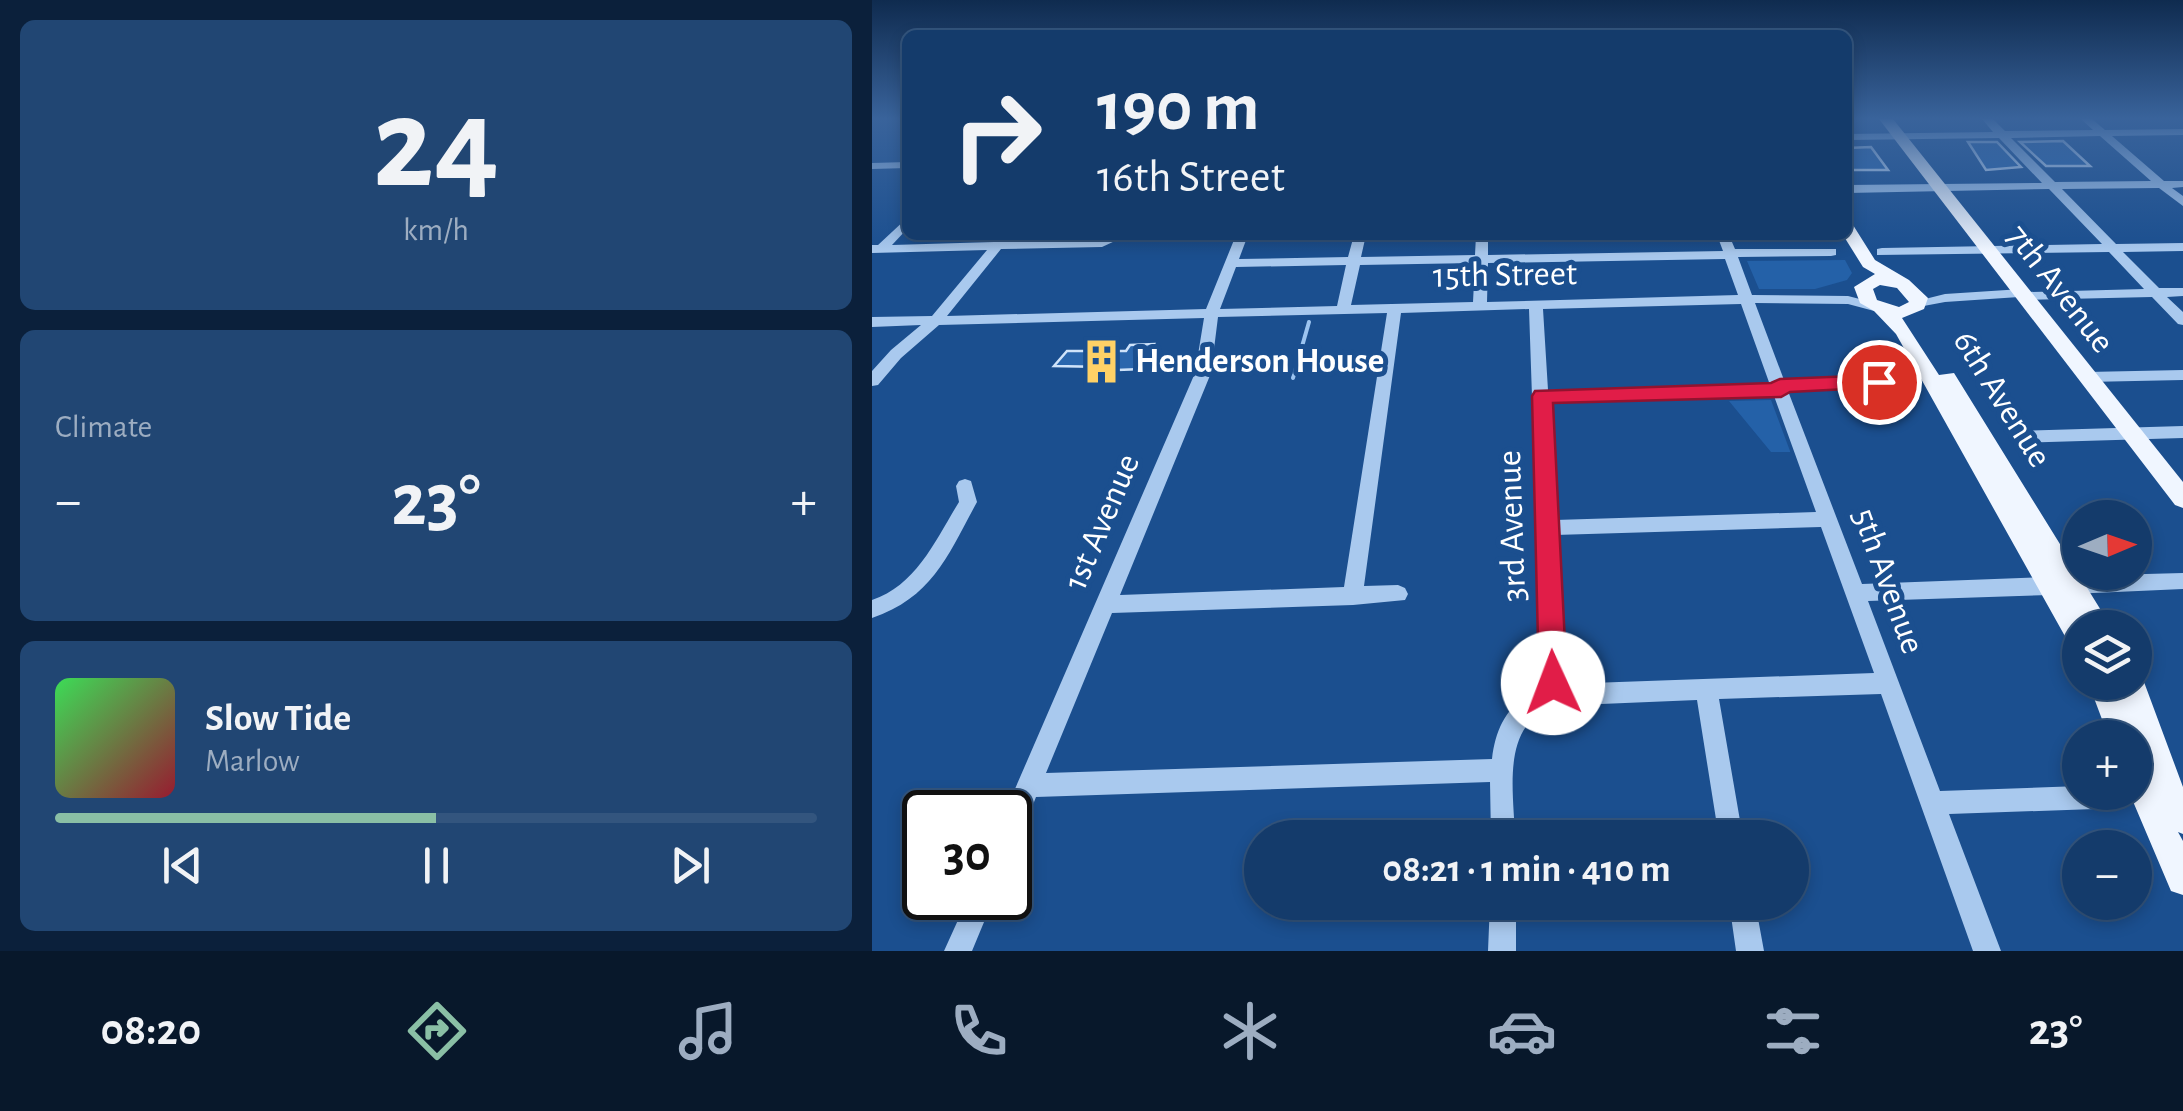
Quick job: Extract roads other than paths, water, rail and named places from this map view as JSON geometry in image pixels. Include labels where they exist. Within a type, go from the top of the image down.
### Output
[{"type":"main road","name":"7th Avenue","points":[[1921,163],[2182,499]]},
{"type":"main road","name":"6th Avenue","points":[[1850,240],[1865,271],[1864,298],[1904,331],[2060,586],[2082,610]]},
{"type":"main road","name":"6th Avenue","points":[[1852,240],[1869,263],[1910,297],[1915,332],[1949,380],[2069,610]]},
{"type":"main road","points":[[1866,284],[1884,279],[1910,297]]},
{"type":"main road","points":[[1880,309],[1910,297]]},
{"type":"main road","points":[[2136,700],[2170,796],[2182,818]]},
{"type":"main road","points":[[2152,810],[2182,879]]},
{"type":"street","points":[[2030,163],[2182,321]]},
{"type":"street","points":[[2138,163],[2182,202]]},
{"type":"street","points":[[875,168],[902,165]]},
{"type":"street","points":[[1852,189],[2182,184]]},
{"type":"street","points":[[876,249],[902,226]]},
{"type":"street","points":[[876,249],[1002,241],[1110,240]]},
{"type":"street","name":"1st Avenue","points":[[1027,790],[1203,374],[1212,312],[1240,240]]},
{"type":"street","points":[[1343,308],[1359,240]]},
{"type":"street","points":[[1480,306],[1482,240]]},
{"type":"street","points":[[1605,240],[1608,256]]},
{"type":"street","points":[[872,381],[936,320],[1002,241]]},
{"type":"street","points":[[1882,252],[2182,247]]},
{"type":"street","points":[[1230,263],[1608,256],[1728,248],[1831,252]]},
{"type":"street","name":"5th Avenue","points":[[1728,248],[1988,951]]},
{"type":"street","name":"15th Street","points":[[1799,298],[1866,284]]},
{"type":"street","points":[[1910,297],[2182,292]]},
{"type":"street","name":"15th Street","points":[[872,322],[1799,298],[1848,300],[1880,309]]},
{"type":"street","name":"3rd Avenue","points":[[1536,304],[1553,694]]},
{"type":"street","points":[[1353,596],[1395,307]]},
{"type":"street","points":[[2087,376],[2182,374]]},
{"type":"street","points":[[1542,396],[1908,382]]},
{"type":"street","points":[[2019,437],[2182,432]]},
{"type":"street","points":[[872,608],[906,595],[919,582],[968,502],[965,486]]},
{"type":"street","points":[[1548,528],[1828,519]]},
{"type":"street","points":[[1856,592],[2182,581]]},
{"type":"street","points":[[1105,604],[1398,594]]},
{"type":"street","points":[[1504,820],[1504,770],[1510,724],[1520,708],[1535,698],[1553,694],[1888,683]]},
{"type":"street","points":[[1707,691],[1728,820]]},
{"type":"street","points":[[1029,785],[1504,770]]},
{"type":"street","points":[[1933,803],[2062,798]]},
{"type":"street","points":[[958,951],[971,920]]},
{"type":"street","points":[[1502,920],[1502,951]]},
{"type":"street","points":[[1745,920],[1750,951]]},
{"type":"waterway","points":[[1293,378],[1309,322]]},
{"type":"place","name":"Henderson House","points":[[1102,361]]}]
